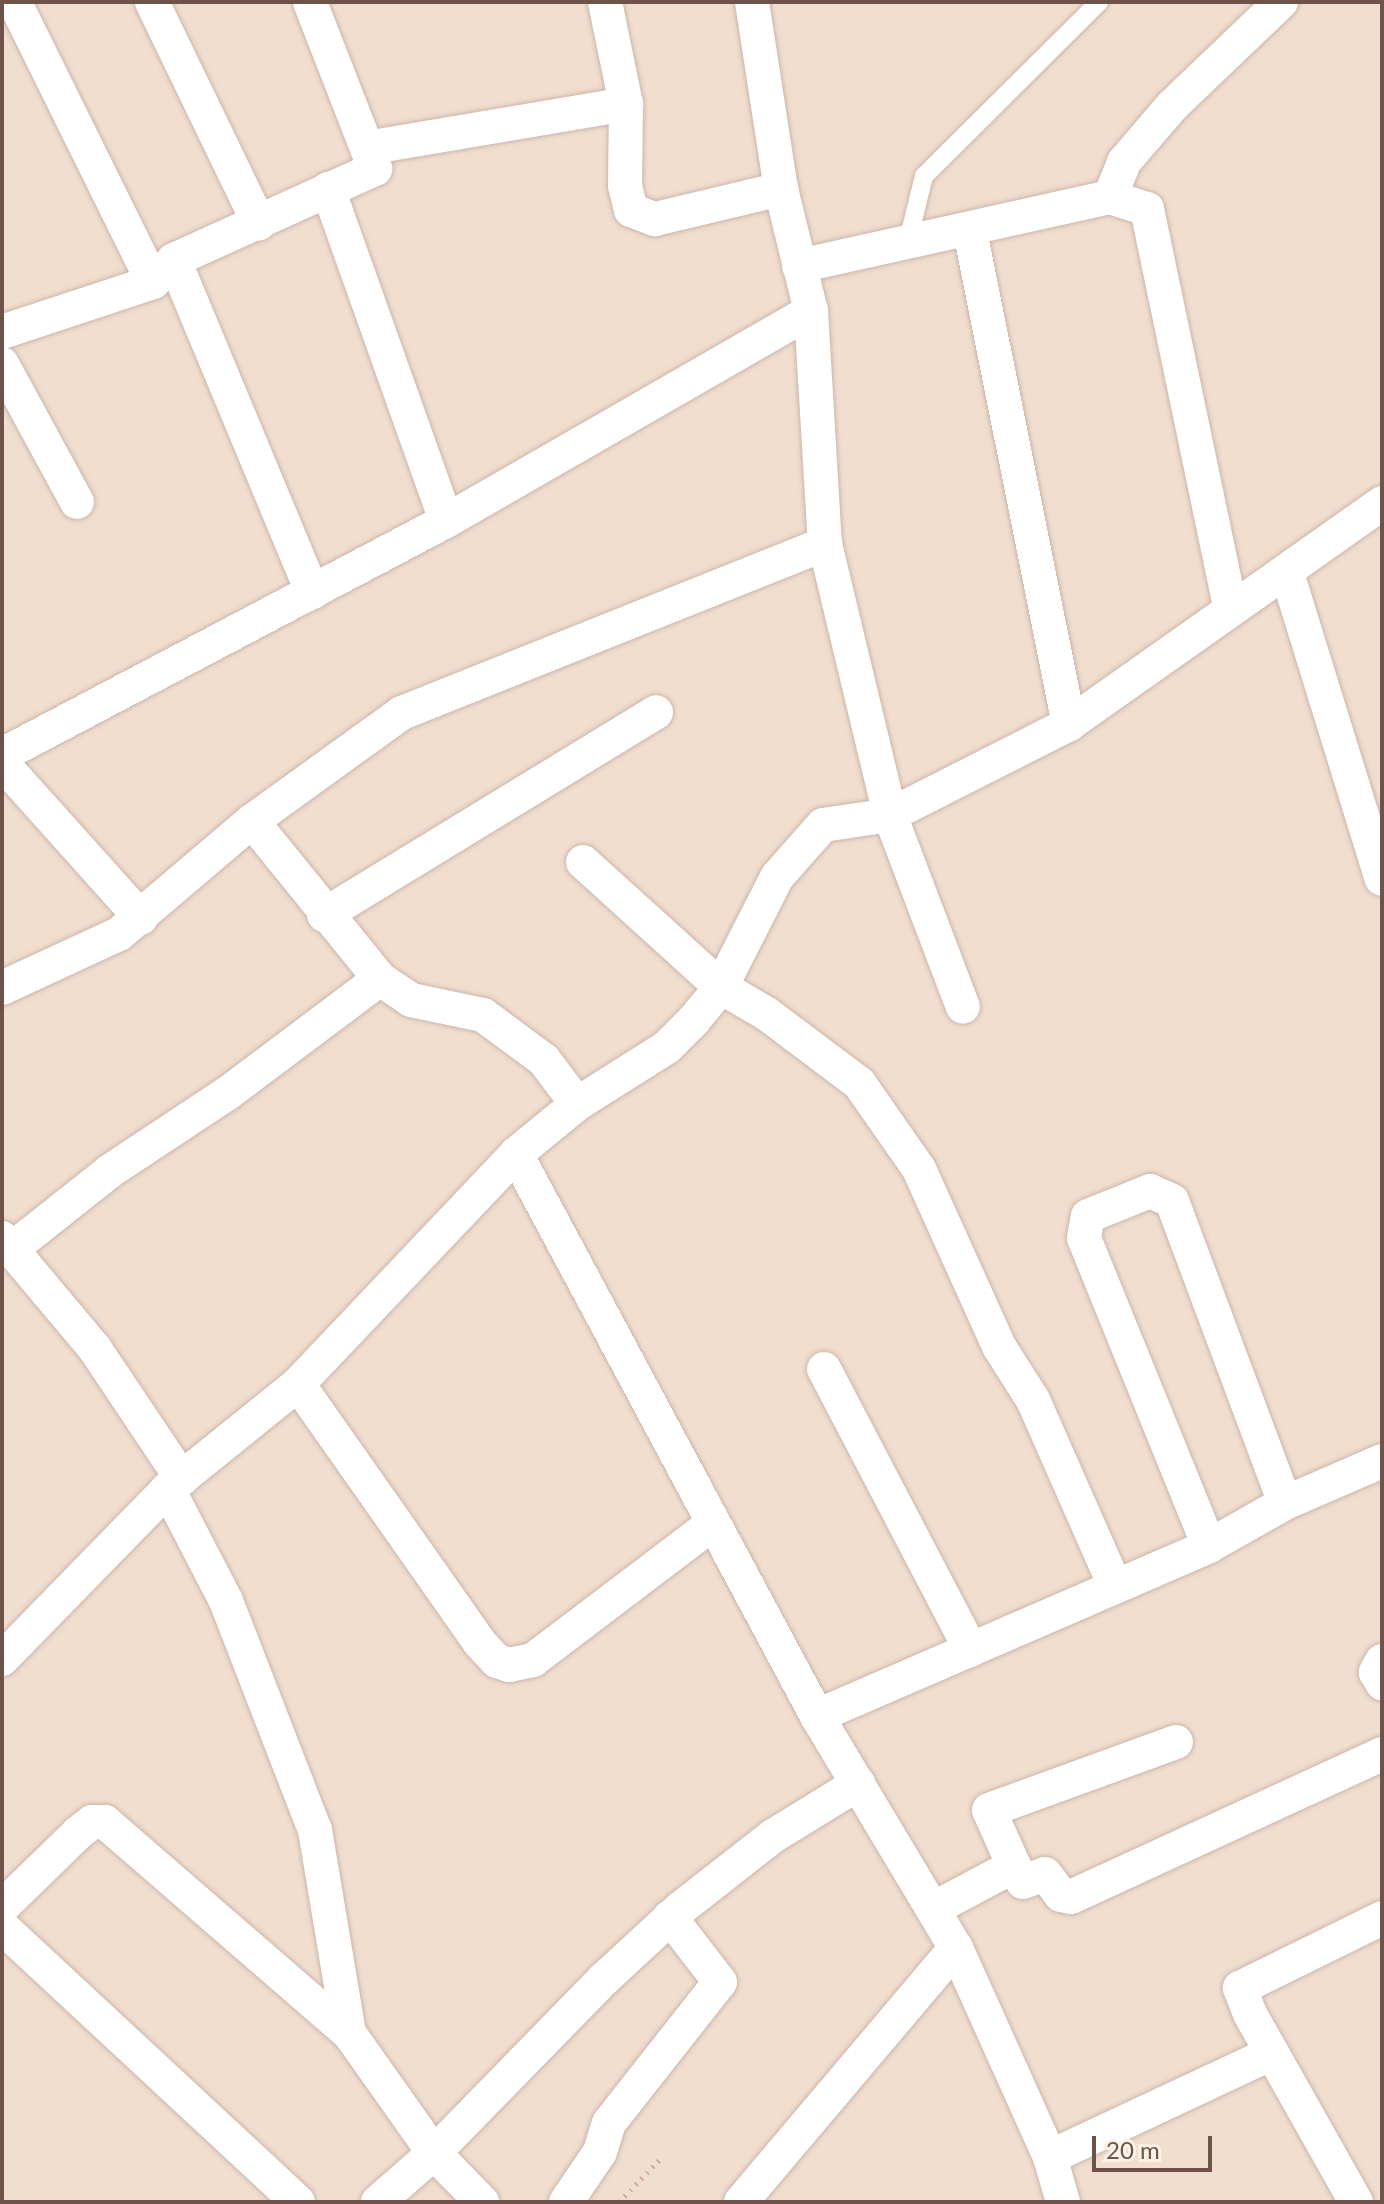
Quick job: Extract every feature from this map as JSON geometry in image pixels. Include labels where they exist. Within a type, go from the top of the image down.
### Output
[{"type":"street","points":[[152,2],[259,223]]},
{"type":"street","points":[[2,332],[163,271],[375,169],[310,2]]},
{"type":"street","points":[[605,2],[626,104],[627,202],[638,216],[655,219],[781,189]]},
{"type":"street","points":[[752,2],[781,189],[811,311],[825,544],[890,815],[963,1007]]},
{"type":"street","points":[[1110,197],[1124,162],[1172,106],[1281,2]]},
{"type":"street","points":[[13,6],[163,271],[312,592]]},
{"type":"street","points":[[367,148],[626,104]]},
{"type":"street","points":[[328,189],[446,521]]},
{"type":"street","points":[[799,266],[908,241],[970,231],[1110,197],[1147,209],[1230,608]]},
{"type":"street","points":[[970,231],[1069,724]]},
{"type":"street","points":[[2,755],[446,521],[811,311]]},
{"type":"street","points":[[2,364],[77,502]]},
{"type":"street","points":[[2,1659],[175,1484],[298,1384],[516,1154],[577,1104],[667,1047],[721,987],[777,877],[798,849],[823,825],[890,815],[1069,724],[1382,503]]},
{"type":"street","points":[[2,988],[119,934],[252,821],[402,713],[441,693],[825,544]]},
{"type":"street","points":[[1287,573],[1382,879]]},
{"type":"street","points":[[324,915],[656,712]]},
{"type":"street","points":[[2,763],[141,918]]},
{"type":"street","points":[[252,821],[324,915],[380,979],[411,1000],[483,1015],[544,1060],[577,1104]]},
{"type":"street","points":[[583,862],[721,987],[767,1014],[859,1083],[919,1169],[1000,1348],[1033,1400],[1115,1586]]},
{"type":"street","points":[[349,2033],[333,1917],[302,1791],[226,1601],[175,1484],[95,1349],[8,1243],[228,1093],[380,979]]},
{"type":"street","points":[[516,1154],[817,1716],[956,1948],[1055,2188],[1272,2053]]},
{"type":"street","points":[[1209,1546],[1084,1238],[1088,1216],[1150,1191],[1172,1201],[1285,1503]]},
{"type":"street","points":[[824,1369],[971,1650]]},
{"type":"street","points":[[298,1384],[479,1642],[497,1661],[509,1665],[533,1660],[712,1524]]},
{"type":"street","points":[[817,1716],[1209,1546],[1285,1503],[1382,1461]]},
{"type":"street","points":[[1382,1661],[1376,1672],[1382,1683]]},
{"type":"street","points":[[1176,1742],[989,1810],[1023,1882],[1045,1874],[1061,1895],[1071,1897],[1382,1754]]},
{"type":"street","points":[[378,2202],[434,2153],[670,1917],[773,1836],[858,1784]]},
{"type":"street","points":[[2,1907],[78,1833],[92,1822],[105,1822],[349,2033],[434,2153],[482,2202]]},
{"type":"street","points":[[933,1909],[1014,1866]]},
{"type":"street","points":[[566,2202],[600,2152],[609,2123],[720,1982],[670,1917]]},
{"type":"street","points":[[1356,2202],[1272,2053],[1240,1988],[1382,1918]]},
{"type":"street","points":[[9,1947],[298,2202]]},
{"type":"street","points":[[741,2202],[956,1948]]},
{"type":"lane","points":[[908,241],[924,176],[1099,2]]},
{"type":"path","points":[[619,2202],[662,2157]]},
{"type":"shaded area","points":[[2,2],[1382,2],[1382,2202],[2,2202]]}]
